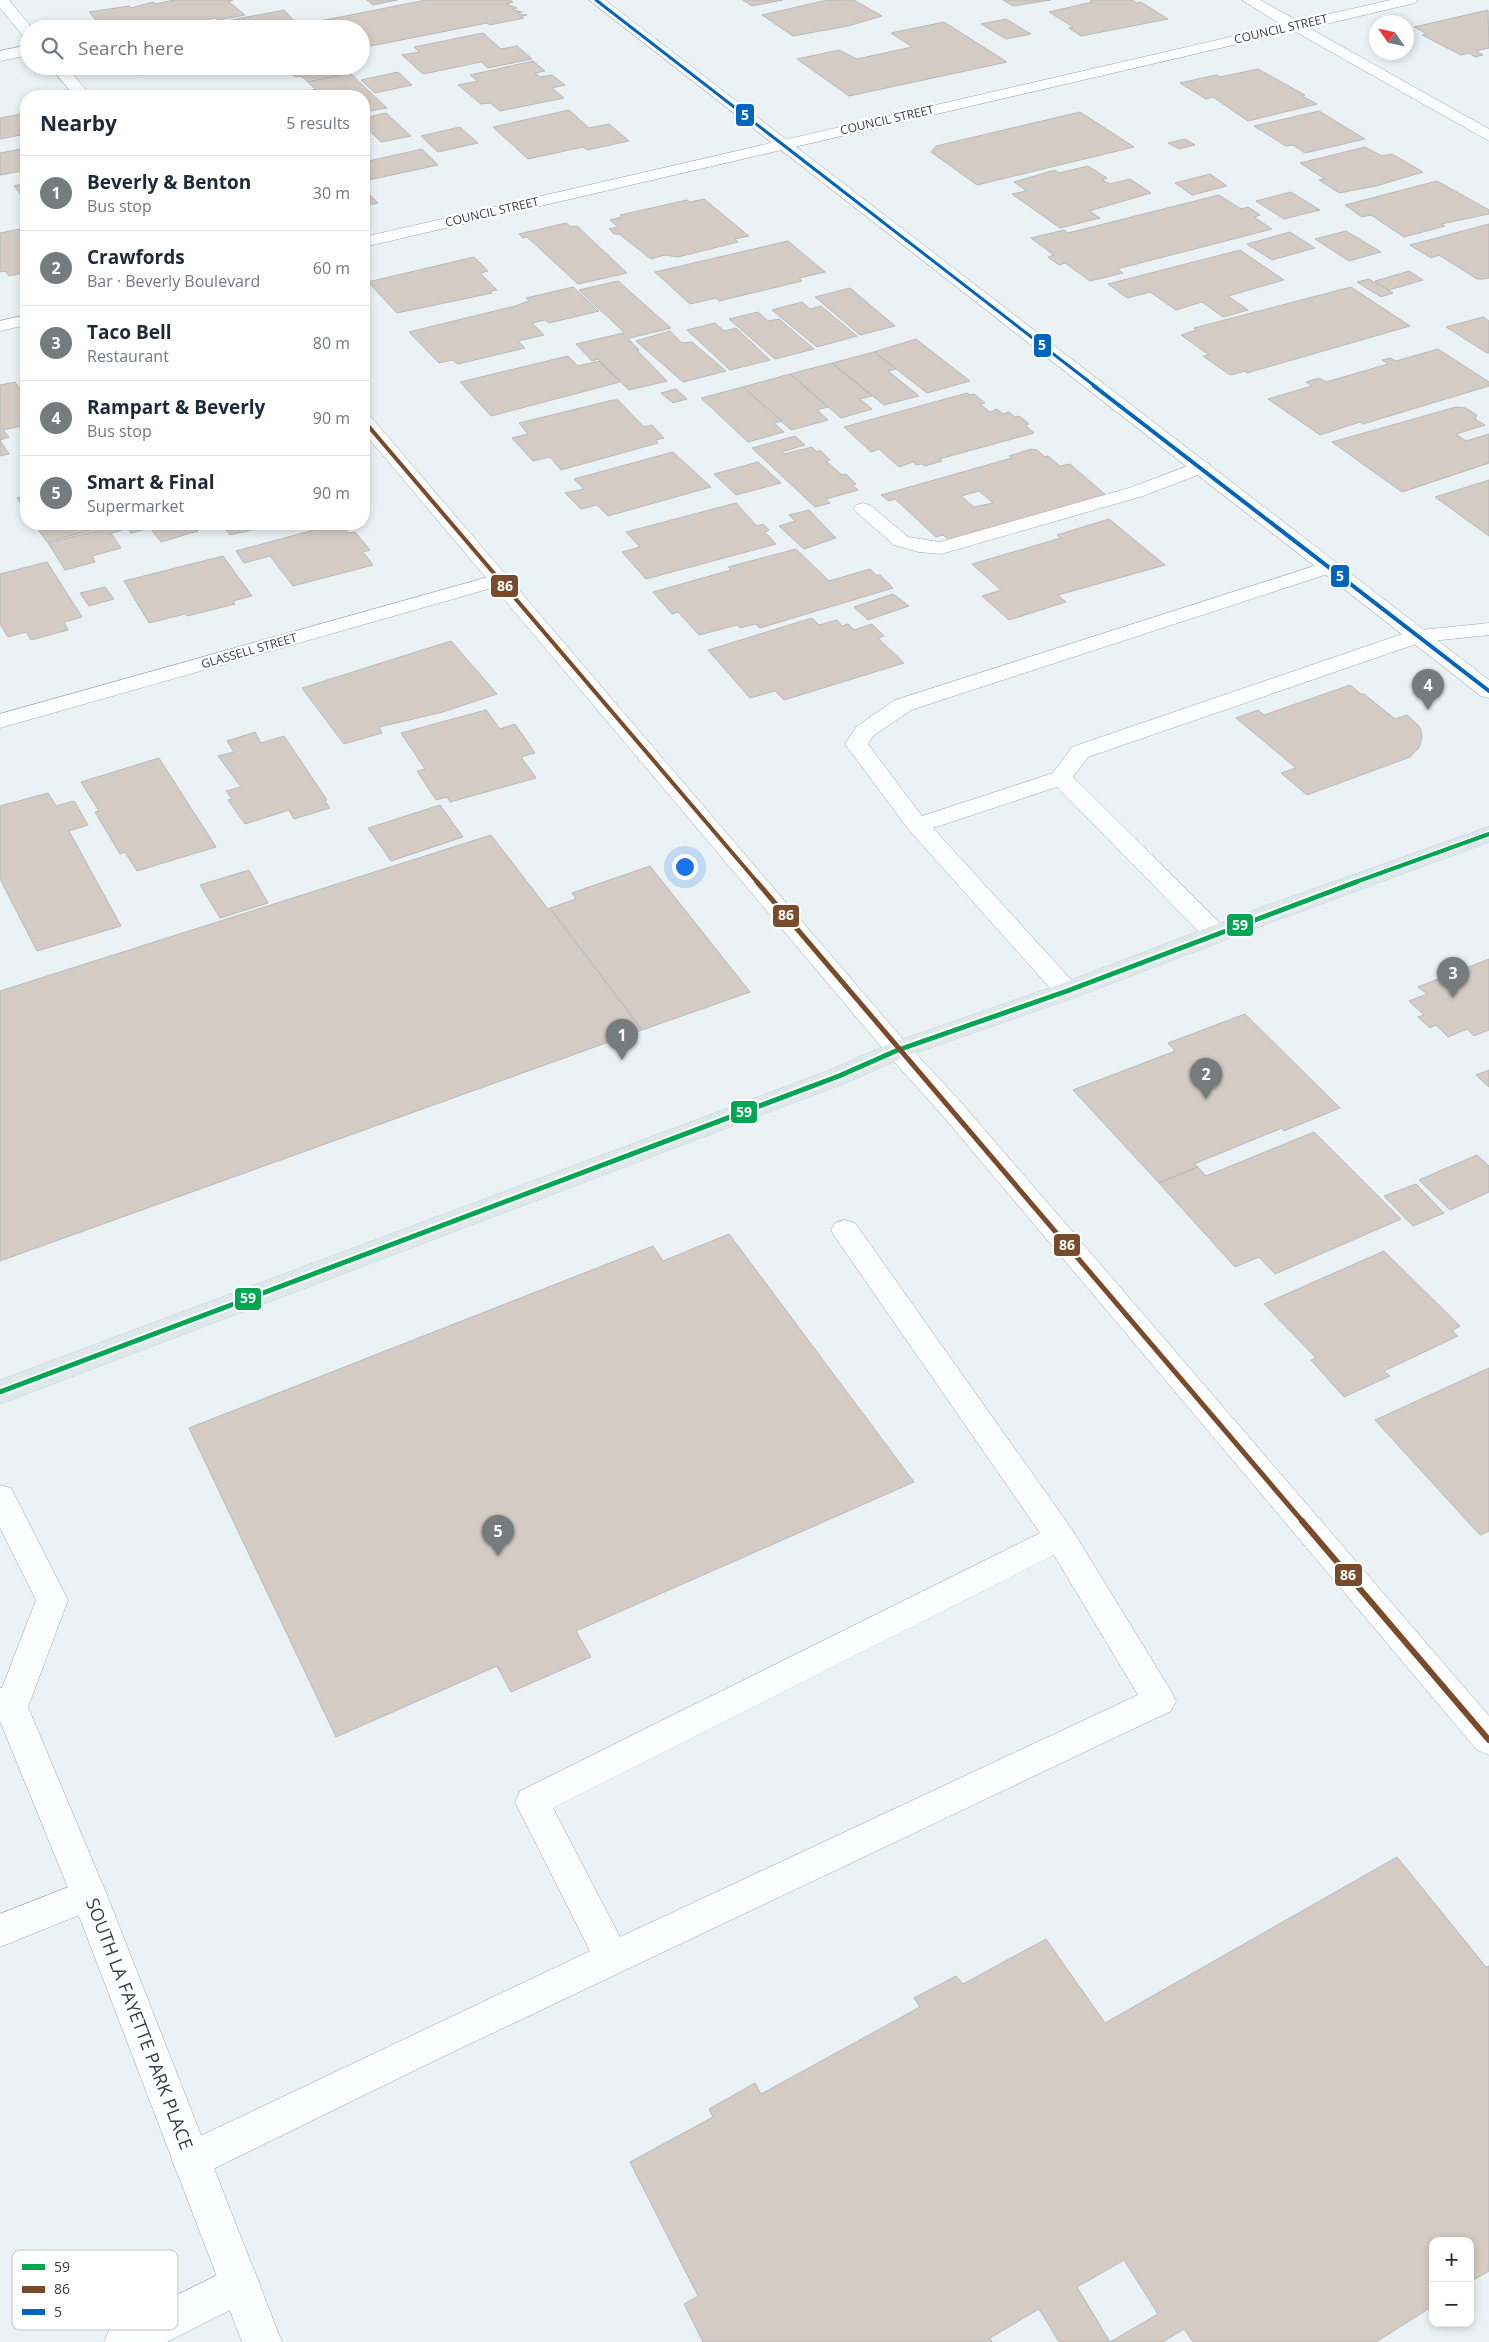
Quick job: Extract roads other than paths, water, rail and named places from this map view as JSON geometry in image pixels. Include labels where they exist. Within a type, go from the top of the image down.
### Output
[{"type":"main road","points":[[0,1392],[839,1076],[898,1050],[1067,991],[1489,834]]},
{"type":"street","points":[[1,0],[20,23]]},
{"type":"street","points":[[596,0],[1489,691]]},
{"type":"street","points":[[1249,0],[1489,136]]},
{"type":"street","name":"COUNCIL STREET","points":[[370,241],[1410,0]]},
{"type":"street","points":[[0,56],[20,52]]},
{"type":"street","points":[[65,75],[78,90]]},
{"type":"street","points":[[0,326],[20,321]]},
{"type":"street","points":[[370,428],[898,1050],[951,1108],[1489,1740]]},
{"type":"street","points":[[863,509],[901,541],[919,546],[941,548],[1120,497],[1201,467]]},
{"type":"street","points":[[1067,991],[917,825],[856,744],[865,731],[903,705],[1330,567]]},
{"type":"street","name":"GLASSELL STREET","points":[[0,721],[499,580]]},
{"type":"street","points":[[917,825],[1061,778],[1080,752],[1419,636],[1489,629]]},
{"type":"street","points":[[1061,778],[1216,934]]},
{"type":"street","points":[[191,2160],[1159,1701],[1060,1537],[845,1230]]},
{"type":"street","name":"SOUTH LA FAYETTE PARK PLACE","points":[[0,1497],[52,1600],[6,1704],[88,1895],[262,2342]]},
{"type":"street","points":[[613,1959],[532,1802],[1060,1537]]},
{"type":"street","points":[[0,1932],[88,1895]]},
{"type":"street","points":[[178,2315],[240,2284]]},
{"type":"street","points":[[124,2342],[148,2330]]},
{"type":"place","name":"Rampart & Beverly","points":[[1428,710]]},
{"type":"place","name":"Taco Bell","points":[[1453,998]]},
{"type":"place","name":"Beverly & Benton","points":[[622,1060]]},
{"type":"place","name":"Crawfords","points":[[1206,1099]]},
{"type":"place","name":"Smart & Final","points":[[498,1556]]}]
